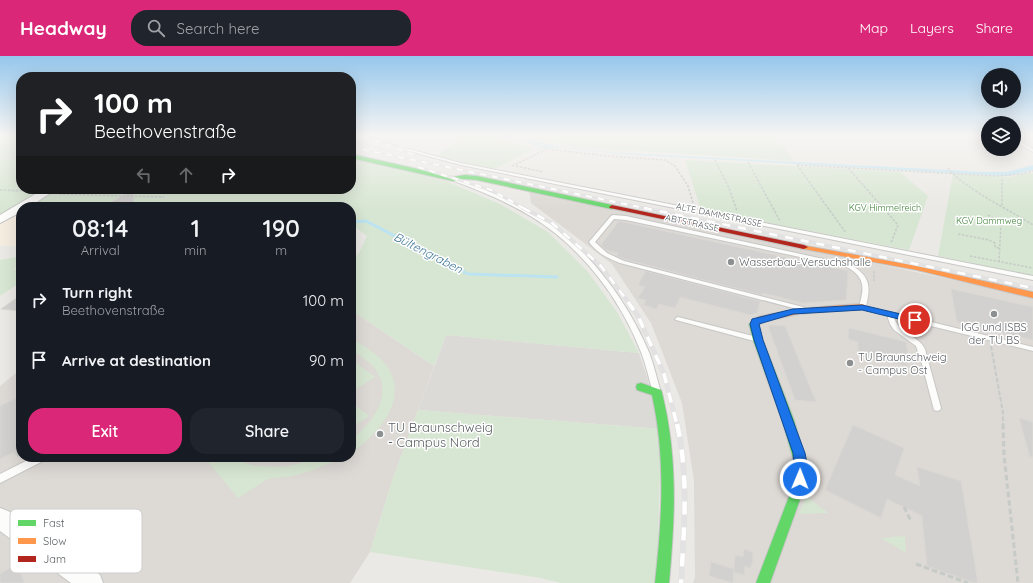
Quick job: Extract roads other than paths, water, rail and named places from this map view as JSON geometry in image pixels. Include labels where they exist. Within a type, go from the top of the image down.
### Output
[{"type":"street","name":"ABTSTRASSE","points":[[371,161],[453,179],[465,176],[477,178],[713,228],[917,268],[1033,295]]},
{"type":"street","points":[[30,202],[44,194]]},
{"type":"street","points":[[0,220],[16,210]]},
{"type":"street","points":[[763,583],[796,494],[801,464],[788,420],[758,340],[754,324],[755,321],[793,312],[809,310],[862,308]]},
{"type":"street","points":[[641,387],[655,391],[658,395],[664,421],[668,494],[666,552],[662,583]]},
{"type":"street","points":[[0,518],[10,525]]},
{"type":"street","points":[[77,573],[91,583]]},
{"type":"lane","name":"ALTE DAMMSTRASSE","points":[[447,161],[1033,278]]},
{"type":"lane","points":[[453,179],[496,196],[536,218],[558,233],[577,251],[607,285],[620,303],[645,353],[658,395]]},
{"type":"lane","points":[[713,228],[718,215]]},
{"type":"lane","points":[[809,310],[622,262],[608,257],[598,250],[592,242],[613,217],[626,218],[849,266],[859,271],[865,279],[865,297],[862,308],[890,313],[1033,349]]},
{"type":"lane","points":[[890,313],[890,321],[895,329],[920,346],[937,408]]},
{"type":"lane","points":[[678,318],[758,340]]},
{"type":"lane","points":[[0,479],[32,462]]},
{"type":"water","points":[[737,161],[769,161],[984,172],[1007,172],[1033,165],[1033,170],[1007,176]]},
{"type":"waterway","name":"Bültengraben","points":[[356,222],[366,221],[468,274],[557,277]]},
{"type":"railway","points":[[416,161],[649,209]]},
{"type":"railway","points":[[418,167],[491,190],[525,209]]},
{"type":"railway","points":[[523,208],[552,223],[601,266],[629,303]]},
{"type":"railway","points":[[644,208],[1033,288]]},
{"type":"railway","points":[[628,302],[638,316],[664,374],[677,425]]},
{"type":"railway","points":[[677,424],[683,463],[685,503],[681,583]]},
{"type":"place","name":"Wasserbau-Versuchshalle","points":[[731,262]]},
{"type":"place","name":"IGG und ISBS der TU BS","points":[[994,314]]},
{"type":"place","name":"TU Braunschweig - Campus Ost","points":[[850,363]]},
{"type":"place","name":"TU Braunschweig - Campus Nord","points":[[380,434]]},
{"type":"park label","name":"KGV Himmelreich","points":[[885,208]]},
{"type":"park label","name":"KGV Dammweg","points":[[989,221]]}]
